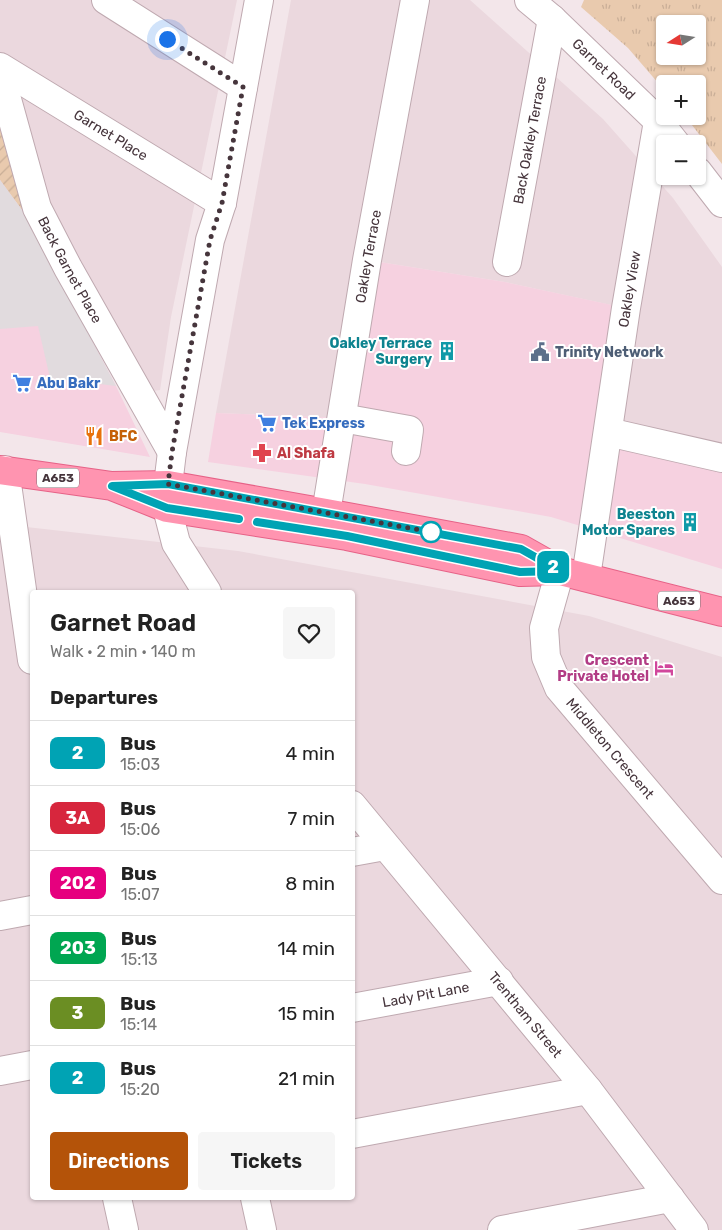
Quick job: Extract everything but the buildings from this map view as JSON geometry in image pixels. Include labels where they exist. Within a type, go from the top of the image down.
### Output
[{"type":"main road","name":"A653","points":[[2,470],[168,496],[520,572],[560,571],[722,610]]},
{"type":"main road","name":"A653","points":[[168,496],[326,513],[521,549],[560,571]]},
{"type":"street","points":[[106,0],[243,87]]},
{"type":"street","points":[[206,590],[176,543],[168,496],[172,452],[210,240],[222,203],[259,0]]},
{"type":"street","name":"Oakley Terrace","points":[[326,513],[367,260],[415,0]]},
{"type":"street","name":"Garnet Road","points":[[529,0],[552,19],[656,119]]},
{"type":"street","name":"Back Oakley Terrace","points":[[508,262],[552,19]]},
{"type":"street","name":"Garnet Place","points":[[0,67],[222,203]]},
{"type":"street","name":"Back Garnet Place","points":[[0,74],[37,208],[68,268],[172,452]]},
{"type":"street","name":"Oakley View","points":[[586,577],[626,308],[657,125]]},
{"type":"street","name":"Garnet Road","points":[[661,125],[669,135]]},
{"type":"street","points":[[706,182],[722,203]]},
{"type":"street","points":[[342,418],[409,430],[406,451]]},
{"type":"street","points":[[608,432],[722,458]]},
{"type":"street","points":[[2,470],[30,647]]},
{"type":"street","name":"Middleton Crescent","points":[[560,571],[544,628],[546,657],[559,688],[722,880]]},
{"type":"street","name":"Trentham Street","points":[[355,809],[432,899],[588,1090],[694,1230]]},
{"type":"street","points":[[355,851],[385,846]]},
{"type":"street","points":[[0,916],[30,910]]},
{"type":"street","name":"Lady Pit Lane","points":[[355,1007],[499,981]]},
{"type":"street","points":[[0,1071],[30,1065]]},
{"type":"street","points":[[355,1133],[588,1090]]},
{"type":"street","points":[[502,1230],[670,1198]]},
{"type":"street","points":[[117,1200],[124,1230]]},
{"type":"street","points":[[254,1200],[262,1230]]},
{"type":"shaded area","points":[[0,0],[237,0],[171,317],[160,390],[153,391],[64,237],[54,208],[25,214],[0,180]]},
{"type":"shaded area","points":[[291,0],[470,0],[603,119],[656,179],[656,185],[661,185],[673,198],[722,267],[722,458],[608,432],[625,308],[505,282],[367,260],[342,418],[216,413]]},
{"type":"shaded area","points":[[0,180],[25,214],[116,386],[150,457],[0,432]]},
{"type":"shaded area","points":[[0,180],[25,214],[116,386],[50,378],[38,326],[0,329]]},
{"type":"shaded area","points":[[367,260],[505,282],[626,308],[608,432],[722,458],[722,569],[551,517],[365,484],[208,462],[216,413],[342,418]]},
{"type":"shaded area","points":[[0,524],[238,551],[589,616],[722,657],[722,1230],[0,1230]]},
{"type":"green space","points":[[584,0],[722,0],[722,164],[706,143],[706,135],[700,135],[692,125],[706,125],[706,75],[656,75],[656,81],[628,48],[581,7]]},
{"type":"green space","points":[[0,107],[25,214],[0,180]]},
{"type":"bus line","name":"2","points":[[239,519],[167,508],[112,486],[168,484],[521,549],[560,571],[520,572],[347,536],[257,522]]},
{"type":"place","name":"Oakley Terrace Surgery","points":[[447,351]]},
{"type":"place","name":"Trinity Network","points":[[540,352]]},
{"type":"place","name":"Abu Bakr","points":[[22,383]]},
{"type":"place","name":"Tek Express","points":[[267,423]]},
{"type":"place","name":"BFC","points":[[94,436]]},
{"type":"place","name":"Al Shafa","points":[[262,453]]},
{"type":"place","name":"Beeston Motor Spares","points":[[690,522]]},
{"type":"place","name":"Crescent Private Hotel","points":[[664,668]]},
{"type":"route","points":[[167,39],[243,87],[222,203],[210,240],[168,484],[431,532]]}]
